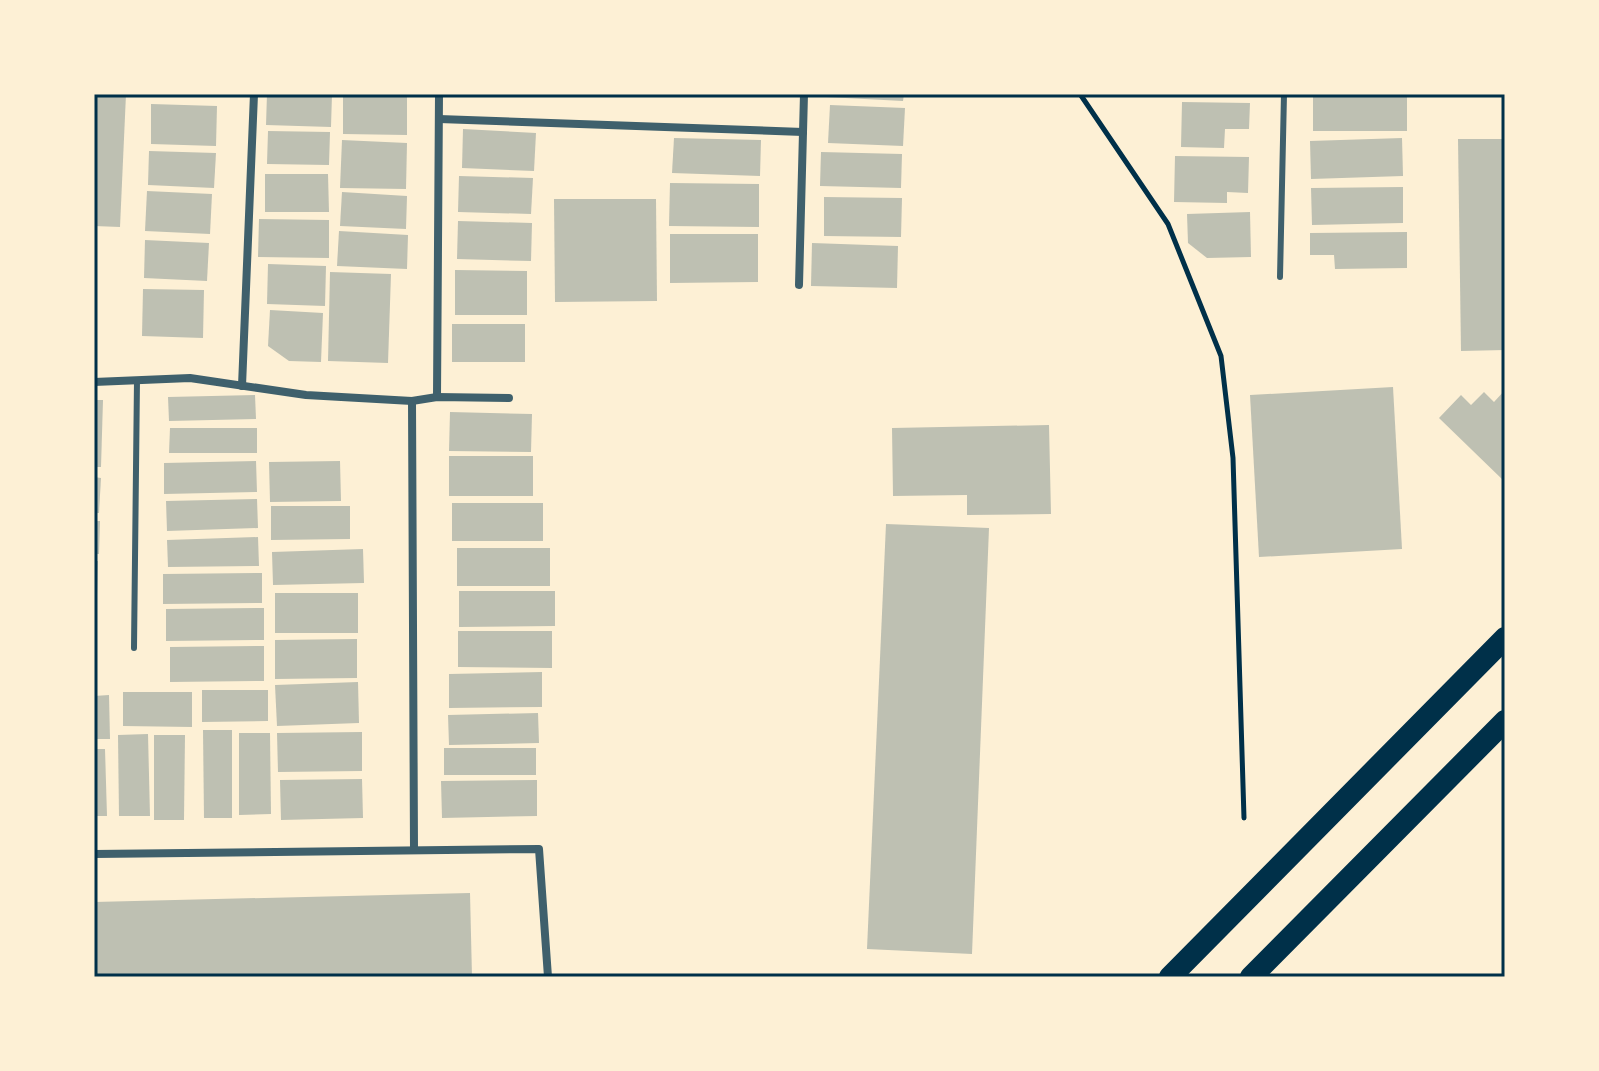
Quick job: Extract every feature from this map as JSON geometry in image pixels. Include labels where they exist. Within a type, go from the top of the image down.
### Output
[{"type":"highway","points":[[1170,977],[1505,638]]},
{"type":"highway","points":[[1251,977],[1505,721]]},
{"type":"street","points":[[242,386],[254,94]]},
{"type":"street","points":[[437,397],[439,94]]},
{"type":"street","points":[[799,285],[804,94]]},
{"type":"street","points":[[439,119],[803,132]]},
{"type":"street","points":[[94,382],[190,378],[306,395],[412,401],[437,397],[509,398]]},
{"type":"street","points":[[412,401],[414,850]]},
{"type":"street","points":[[94,854],[539,849],[548,977]]},
{"type":"lane","points":[[1280,277],[1284,94]]},
{"type":"lane","points":[[134,648],[137,380]]},
{"type":"path","points":[[1080,94],[1168,224],[1221,356],[1233,458],[1244,818]]},
{"type":"building","points":[[94,94],[126,94],[120,227],[94,226]]},
{"type":"building","points":[[267,94],[332,94],[331,127],[266,125]]},
{"type":"building","points":[[343,94],[407,94],[407,135],[343,134]]},
{"type":"building","points":[[826,94],[904,94],[903,101],[826,97]]},
{"type":"building","points":[[1313,94],[1407,94],[1407,131],[1313,131]]},
{"type":"building","points":[[1182,102],[1250,103],[1249,129],[1225,129],[1224,148],[1181,147]]},
{"type":"building","points":[[151,104],[217,106],[216,146],[151,144]]},
{"type":"building","points":[[830,105],[905,108],[903,146],[828,143]]},
{"type":"building","points":[[463,129],[536,133],[534,171],[462,168]]},
{"type":"building","points":[[268,131],[330,132],[329,165],[267,164]]},
{"type":"building","points":[[674,138],[761,140],[760,176],[672,173]]},
{"type":"building","points":[[1402,138],[1403,176],[1311,179],[1310,141]]},
{"type":"building","points":[[1458,139],[1505,139],[1505,350],[1461,351]]},
{"type":"building","points":[[342,140],[407,143],[406,189],[340,188]]},
{"type":"building","points":[[149,151],[216,153],[214,188],[148,185]]},
{"type":"building","points":[[821,152],[902,154],[901,188],[820,186]]},
{"type":"building","points":[[1175,156],[1249,157],[1248,193],[1227,192],[1227,203],[1174,202]]},
{"type":"building","points":[[265,174],[328,174],[329,212],[265,212]]},
{"type":"building","points":[[459,176],[533,178],[531,214],[458,212]]},
{"type":"building","points":[[670,183],[759,184],[759,227],[669,226]]},
{"type":"building","points":[[1403,187],[1403,223],[1312,225],[1311,188]]},
{"type":"building","points":[[147,191],[212,194],[210,234],[145,231]]},
{"type":"building","points":[[342,192],[407,196],[406,229],[340,226]]},
{"type":"building","points":[[824,197],[902,198],[901,237],[824,236]]},
{"type":"building","points":[[554,199],[656,199],[657,301],[555,302]]},
{"type":"building","points":[[1250,212],[1251,257],[1207,258],[1188,243],[1187,214]]},
{"type":"building","points":[[259,219],[329,220],[329,258],[258,257]]},
{"type":"building","points":[[458,221],[532,223],[531,261],[457,259]]},
{"type":"building","points":[[339,231],[408,235],[407,269],[337,266]]},
{"type":"building","points":[[1407,232],[1407,268],[1335,269],[1334,255],[1310,255],[1310,233]]},
{"type":"building","points":[[670,234],[758,234],[758,282],[670,283]]},
{"type":"building","points":[[145,240],[209,243],[207,281],[144,278]]},
{"type":"building","points":[[812,243],[898,246],[897,288],[811,286]]},
{"type":"building","points":[[268,264],[326,266],[325,306],[267,304]]},
{"type":"building","points":[[455,270],[527,271],[527,315],[455,315]]},
{"type":"building","points":[[330,272],[391,274],[388,363],[328,361]]},
{"type":"building","points":[[143,289],[204,290],[203,338],[142,336]]},
{"type":"building","points":[[270,310],[323,313],[321,362],[289,361],[268,346]]},
{"type":"building","points":[[452,324],[525,324],[525,362],[452,362]]},
{"type":"building","points":[[1393,387],[1402,549],[1259,557],[1250,395]]},
{"type":"building","points":[[1505,390],[1505,482],[1439,418],[1461,395],[1471,405],[1484,392],[1494,402]]},
{"type":"building","points":[[255,395],[256,419],[169,421],[168,397]]},
{"type":"building","points":[[94,400],[103,400],[101,467],[94,467]]},
{"type":"building","points":[[450,412],[532,414],[531,452],[449,451]]},
{"type":"building","points":[[1049,425],[1051,514],[967,515],[967,495],[893,496],[892,428]]},
{"type":"building","points":[[170,428],[257,428],[257,453],[169,453]]},
{"type":"building","points":[[449,456],[533,456],[533,496],[449,496]]},
{"type":"building","points":[[256,461],[257,492],[164,494],[164,463]]},
{"type":"building","points":[[340,461],[341,501],[270,502],[269,462]]},
{"type":"building","points":[[94,477],[101,478],[99,513],[94,513]]},
{"type":"building","points":[[257,499],[258,528],[167,531],[166,501]]},
{"type":"building","points":[[452,503],[543,503],[543,541],[452,541]]},
{"type":"building","points":[[271,506],[350,506],[350,539],[271,540]]},
{"type":"building","points":[[94,521],[100,521],[99,554],[94,554]]},
{"type":"building","points":[[886,524],[989,528],[972,954],[867,949]]},
{"type":"building","points":[[258,537],[259,566],[168,567],[167,540]]},
{"type":"building","points":[[457,548],[550,548],[550,586],[457,586]]},
{"type":"building","points":[[363,549],[364,583],[273,585],[272,552]]},
{"type":"building","points":[[94,561],[98,561],[97,595],[94,595]]},
{"type":"building","points":[[262,573],[262,603],[163,604],[163,574]]},
{"type":"building","points":[[459,591],[555,591],[555,626],[459,627]]},
{"type":"building","points":[[275,593],[358,593],[358,633],[275,633]]},
{"type":"building","points":[[264,608],[264,640],[166,641],[166,609]]},
{"type":"building","points":[[458,631],[552,631],[552,668],[458,667]]},
{"type":"building","points":[[357,639],[357,678],[275,679],[275,640]]},
{"type":"building","points":[[264,646],[264,681],[170,682],[170,647]]},
{"type":"building","points":[[542,672],[542,707],[449,708],[449,674]]},
{"type":"building","points":[[358,682],[359,723],[277,726],[275,685]]},
{"type":"building","points":[[202,690],[268,690],[268,721],[202,722]]},
{"type":"building","points":[[123,692],[192,692],[192,727],[123,726]]},
{"type":"building","points":[[109,695],[110,739],[94,739],[94,696]]},
{"type":"building","points":[[538,713],[539,743],[449,745],[448,715]]},
{"type":"building","points":[[203,730],[232,730],[232,818],[204,818]]},
{"type":"building","points":[[362,732],[362,771],[278,772],[277,733]]},
{"type":"building","points":[[239,733],[270,733],[271,814],[239,815]]},
{"type":"building","points":[[148,734],[150,816],[119,816],[118,735]]},
{"type":"building","points":[[154,735],[185,735],[184,820],[154,820]]},
{"type":"building","points":[[444,748],[536,748],[536,775],[444,775]]},
{"type":"building","points":[[94,749],[105,749],[107,816],[94,816]]},
{"type":"building","points":[[362,779],[363,818],[281,820],[280,780]]},
{"type":"building","points":[[537,780],[537,816],[442,818],[441,781]]},
{"type":"building","points":[[470,893],[472,977],[94,977],[94,902]]}]
